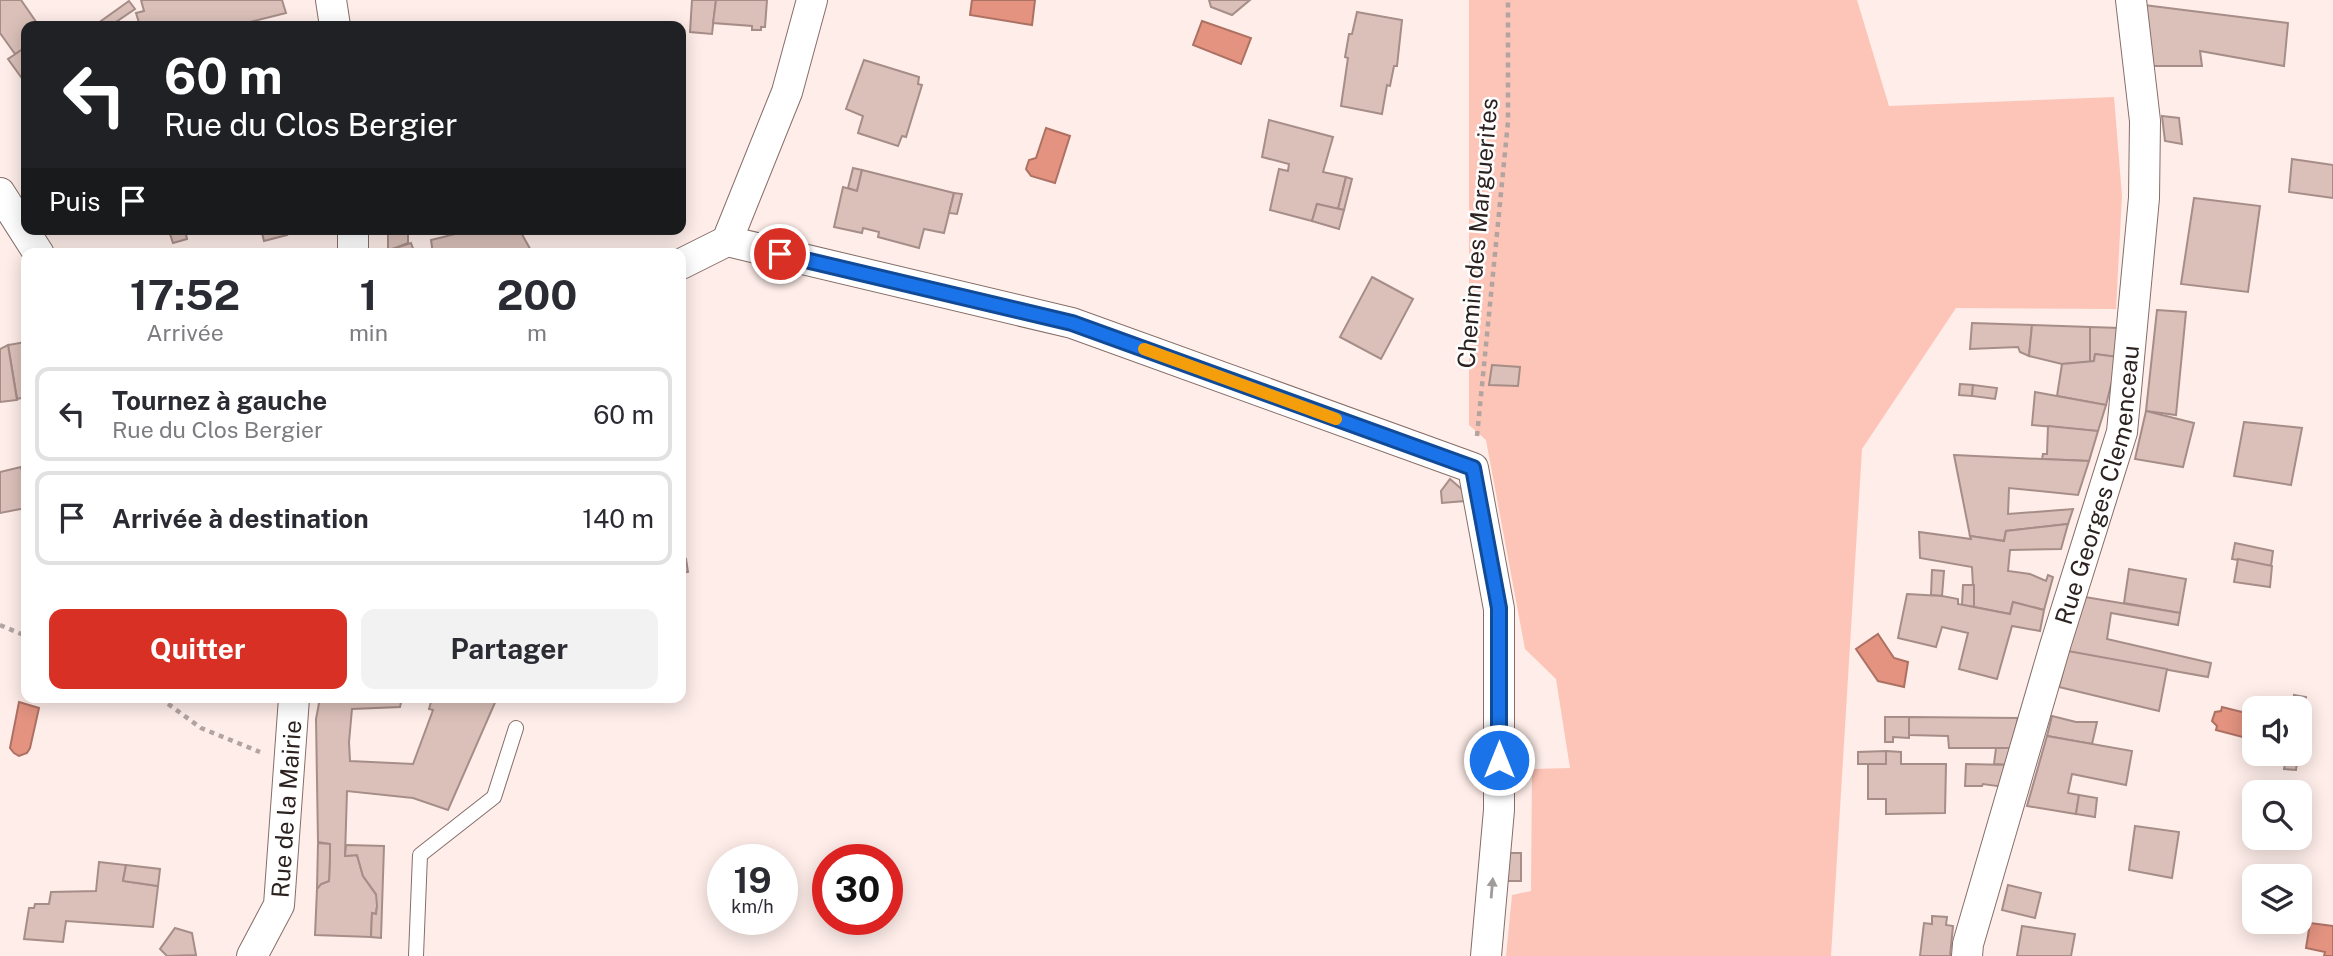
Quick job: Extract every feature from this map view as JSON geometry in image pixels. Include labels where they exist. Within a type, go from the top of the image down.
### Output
[{"type":"street","points":[[331,0],[334,21]]},
{"type":"street","points":[[727,241],[787,92],[812,0]]},
{"type":"street","name":"Rue Georges Clemenceau","points":[[1967,956],[1968,944],[2051,659],[2122,432],[2144,198],[2145,121],[2131,0]]},
{"type":"street","points":[[0,193],[21,226]]},
{"type":"street","points":[[686,262],[727,241],[1072,323],[1473,468],[1499,608],[1499,810],[1486,956]]},
{"type":"street","name":"Rue de la Mairie","points":[[252,956],[279,905],[294,703]]},
{"type":"lane","points":[[416,956],[420,855],[494,797],[516,728]]},
{"type":"path","name":"Chemin des Marguerites","points":[[1473,468],[1508,122],[1508,0]]},
{"type":"path","points":[[0,625],[21,634]]},
{"type":"path","points":[[167,703],[201,728],[288,764]]},
{"type":"shaded area","points":[[972,0],[1035,0],[1032,25],[970,15]]},
{"type":"shaded area","points":[[1469,0],[1857,0],[1889,106],[2114,97],[2122,196],[2116,309],[1956,308],[1862,449],[1831,956],[1506,956],[1512,895],[1531,891],[1532,769],[1570,768],[1556,679],[1525,649],[1486,440],[1469,425]]},
{"type":"shaded area","points":[[1202,21],[1251,38],[1241,64],[1193,45]]},
{"type":"shaded area","points":[[1046,128],[1070,136],[1055,183],[1031,176],[1026,169],[1029,160],[1036,158]]},
{"type":"shaded area","points":[[1878,634],[1894,658],[1908,662],[1904,687],[1878,681],[1856,649]]},
{"type":"shaded area","points":[[19,702],[39,708],[27,753],[19,756],[10,748]]},
{"type":"shaded area","points":[[2222,707],[2242,712],[2242,737],[2216,730],[2217,726],[2212,721],[2215,712],[2221,711]]},
{"type":"shaded area","points":[[2312,923],[2333,926],[2333,956],[2324,956],[2325,952],[2306,948],[2308,934],[2312,934]]},
{"type":"building","points":[[0,0],[21,0],[36,21],[21,21],[21,50],[15,54],[0,33]]},
{"type":"building","points":[[141,0],[282,0],[286,13],[254,21],[138,21],[136,13],[144,11]]},
{"type":"building","points":[[692,0],[716,0],[712,34],[690,32]]},
{"type":"building","points":[[716,0],[767,0],[765,27],[752,30],[752,26],[713,23]]},
{"type":"building","points":[[1209,0],[1250,0],[1232,15],[1211,7]]},
{"type":"building","points":[[129,1],[135,9],[117,21],[101,21]]},
{"type":"building","points":[[2144,5],[2288,23],[2284,66],[2200,51],[2202,66],[2152,66]]},
{"type":"building","points":[[1357,12],[1402,20],[1397,66],[1394,66],[1390,86],[1387,85],[1382,114],[1341,106],[1348,58],[1345,57]]},
{"type":"building","points":[[21,50],[21,77],[8,59]]},
{"type":"building","points":[[864,60],[919,77],[918,84],[922,85],[906,137],[902,136],[898,146],[858,133],[863,116],[846,109]]},
{"type":"building","points":[[2162,116],[2179,118],[2182,144],[2165,141]]},
{"type":"building","points":[[1269,120],[1333,137],[1323,172],[1346,177],[1338,209],[1317,204],[1312,221],[1270,210],[1279,169],[1288,171],[1289,164],[1262,157]]},
{"type":"building","points":[[2292,159],[2333,165],[2333,198],[2289,192]]},
{"type":"building","points":[[853,168],[862,170],[857,191],[848,188]]},
{"type":"building","points":[[862,170],[954,193],[944,233],[924,229],[919,248],[878,237],[879,232],[863,228],[862,233],[834,227],[843,187],[857,191]]},
{"type":"building","points":[[1346,177],[1352,179],[1344,210],[1338,209]]},
{"type":"building","points":[[954,193],[962,194],[957,214],[949,213]]},
{"type":"building","points":[[2194,198],[2260,206],[2248,292],[2181,284]]},
{"type":"building","points":[[1317,204],[1344,210],[1339,229],[1312,221]]},
{"type":"building","points":[[170,235],[186,235],[187,239],[173,243]]},
{"type":"building","points":[[262,235],[287,235],[264,241]]},
{"type":"building","points":[[388,235],[408,235],[408,243],[388,248]]},
{"type":"building","points":[[451,235],[522,235],[530,248],[432,248],[431,240]]},
{"type":"building","points":[[411,243],[413,248],[395,248]]},
{"type":"building","points":[[1372,277],[1413,299],[1381,359],[1340,337]]},
{"type":"building","points":[[2157,310],[2186,312],[2176,415],[2146,411]]},
{"type":"building","points":[[1972,323],[2032,325],[2029,356],[2020,352],[2018,347],[1970,349]]},
{"type":"building","points":[[2032,325],[2090,327],[2090,362],[2062,364],[2029,356]]},
{"type":"building","points":[[2090,327],[2120,328],[2118,357],[2095,354],[2094,361],[2090,362]]},
{"type":"building","points":[[21,343],[21,398],[17,399],[8,345]]},
{"type":"building","points":[[8,345],[17,400],[0,402],[0,349]]},
{"type":"building","points":[[2095,354],[2118,357],[2106,405],[2057,396],[2062,364],[2094,361]]},
{"type":"building","points":[[1492,365],[1520,367],[1518,386],[1489,385]]},
{"type":"building","points":[[1960,384],[1973,385],[1972,396],[1959,395]]},
{"type":"building","points":[[1973,385],[1997,388],[1995,399],[1972,396]]},
{"type":"building","points":[[2035,392],[2106,405],[2098,431],[2032,425]]},
{"type":"building","points":[[2146,411],[2194,423],[2183,467],[2135,459]]},
{"type":"building","points":[[2244,422],[2302,428],[2291,485],[2234,476]]},
{"type":"building","points":[[2048,426],[2098,431],[2089,461],[2042,459],[2043,454],[2047,454]]},
{"type":"building","points":[[1954,455],[2089,461],[2078,495],[2009,488],[2008,514],[2073,509],[2068,524],[2006,531],[2004,541],[1970,536]]},
{"type":"building","points":[[21,467],[21,509],[0,513],[0,472]]},
{"type":"building","points":[[1450,479],[1465,492],[1465,501],[1442,503],[1441,491]]},
{"type":"building","points":[[2068,524],[2061,549],[2010,550],[2008,571],[2030,574],[2046,581],[2048,575],[2053,577],[2044,610],[2013,602],[2010,614],[1974,607],[1972,567],[1920,558],[1919,532],[2004,541],[2006,531]]},
{"type":"building","points":[[2235,543],[2273,551],[2271,566],[2232,559]]},
{"type":"building","points":[[2238,559],[2272,566],[2270,587],[2234,582]]},
{"type":"building","points":[[2129,569],[2186,579],[2180,613],[2124,603]]},
{"type":"building","points":[[1932,570],[1944,571],[1942,596],[1931,595]]},
{"type":"building","points":[[1963,585],[1974,585],[1974,607],[1962,605]]},
{"type":"building","points":[[1907,594],[1958,599],[1958,604],[2010,614],[2013,602],[2044,610],[2040,631],[2012,626],[1997,679],[1959,669],[1968,633],[1942,627],[1936,647],[1898,638]]},
{"type":"building","points":[[2085,597],[2180,613],[2178,625],[2111,613],[2107,639],[2211,663],[2208,677],[2063,651]]},
{"type":"building","points":[[2068,651],[2167,669],[2159,711],[2059,687]]},
{"type":"building","points":[[319,703],[401,703],[400,707],[352,709],[350,761],[413,764],[433,710],[429,709],[431,703],[495,703],[448,810],[413,798],[347,791],[345,856],[357,855],[363,876],[377,896],[376,914],[372,913],[371,937],[315,935],[317,889],[329,881],[330,844],[318,842],[316,719]]},
{"type":"building","points":[[2052,716],[2076,722],[2097,722],[2092,744],[2047,736]]},
{"type":"building","points":[[1885,717],[1909,717],[1909,738],[1893,737],[1893,742],[1885,742]]},
{"type":"building","points":[[1909,717],[2018,718],[2011,748],[1949,748],[1948,736],[1909,735]]},
{"type":"building","points":[[2047,736],[2132,751],[2126,785],[2072,774],[2068,793],[2079,795],[2076,814],[2027,806]]},
{"type":"building","points":[[1996,748],[2011,748],[2010,765],[1994,764]]},
{"type":"building","points":[[1886,751],[1901,752],[1901,764],[1946,764],[1945,813],[1886,814],[1886,799],[1868,799],[1868,764],[1886,764]]},
{"type":"building","points":[[1886,751],[1886,764],[1858,764],[1858,752]]},
{"type":"building","points":[[1966,764],[2010,765],[2004,787],[1983,784],[1965,786]]},
{"type":"building","points":[[2285,766],[2296,766],[2296,770],[2284,769]]},
{"type":"building","points":[[2079,795],[2097,798],[2095,817],[2076,814]]},
{"type":"building","points":[[2135,826],[2179,832],[2172,878],[2129,870]]},
{"type":"building","points":[[318,843],[330,844],[330,856],[329,881],[317,889]]},
{"type":"building","points":[[346,845],[384,846],[381,938],[371,937],[372,913],[376,914],[377,906],[376,894],[363,876],[357,855],[345,856]]},
{"type":"building","points":[[1505,853],[1521,853],[1521,881],[1505,881]]},
{"type":"building","points":[[99,862],[126,865],[123,881],[158,886],[153,927],[66,921],[63,942],[24,939],[29,908],[34,908],[35,904],[49,904],[51,892],[96,891]]},
{"type":"building","points":[[126,865],[160,869],[158,886],[123,881]]},
{"type":"building","points":[[2008,885],[2041,893],[2035,918],[2002,910]]},
{"type":"building","points":[[1932,916],[1947,917],[1946,925],[1953,926],[1950,956],[1920,956],[1924,923],[1932,924]]},
{"type":"building","points":[[2022,926],[2075,934],[2071,956],[2017,956]]},
{"type":"building","points":[[175,928],[192,933],[196,955],[167,956],[160,949]]},
{"type":"slow traffic","points":[[1144,349],[1336,419]]},
{"type":"route","points":[[780,254],[1072,323],[1473,468],[1499,608],[1499,760]]}]
